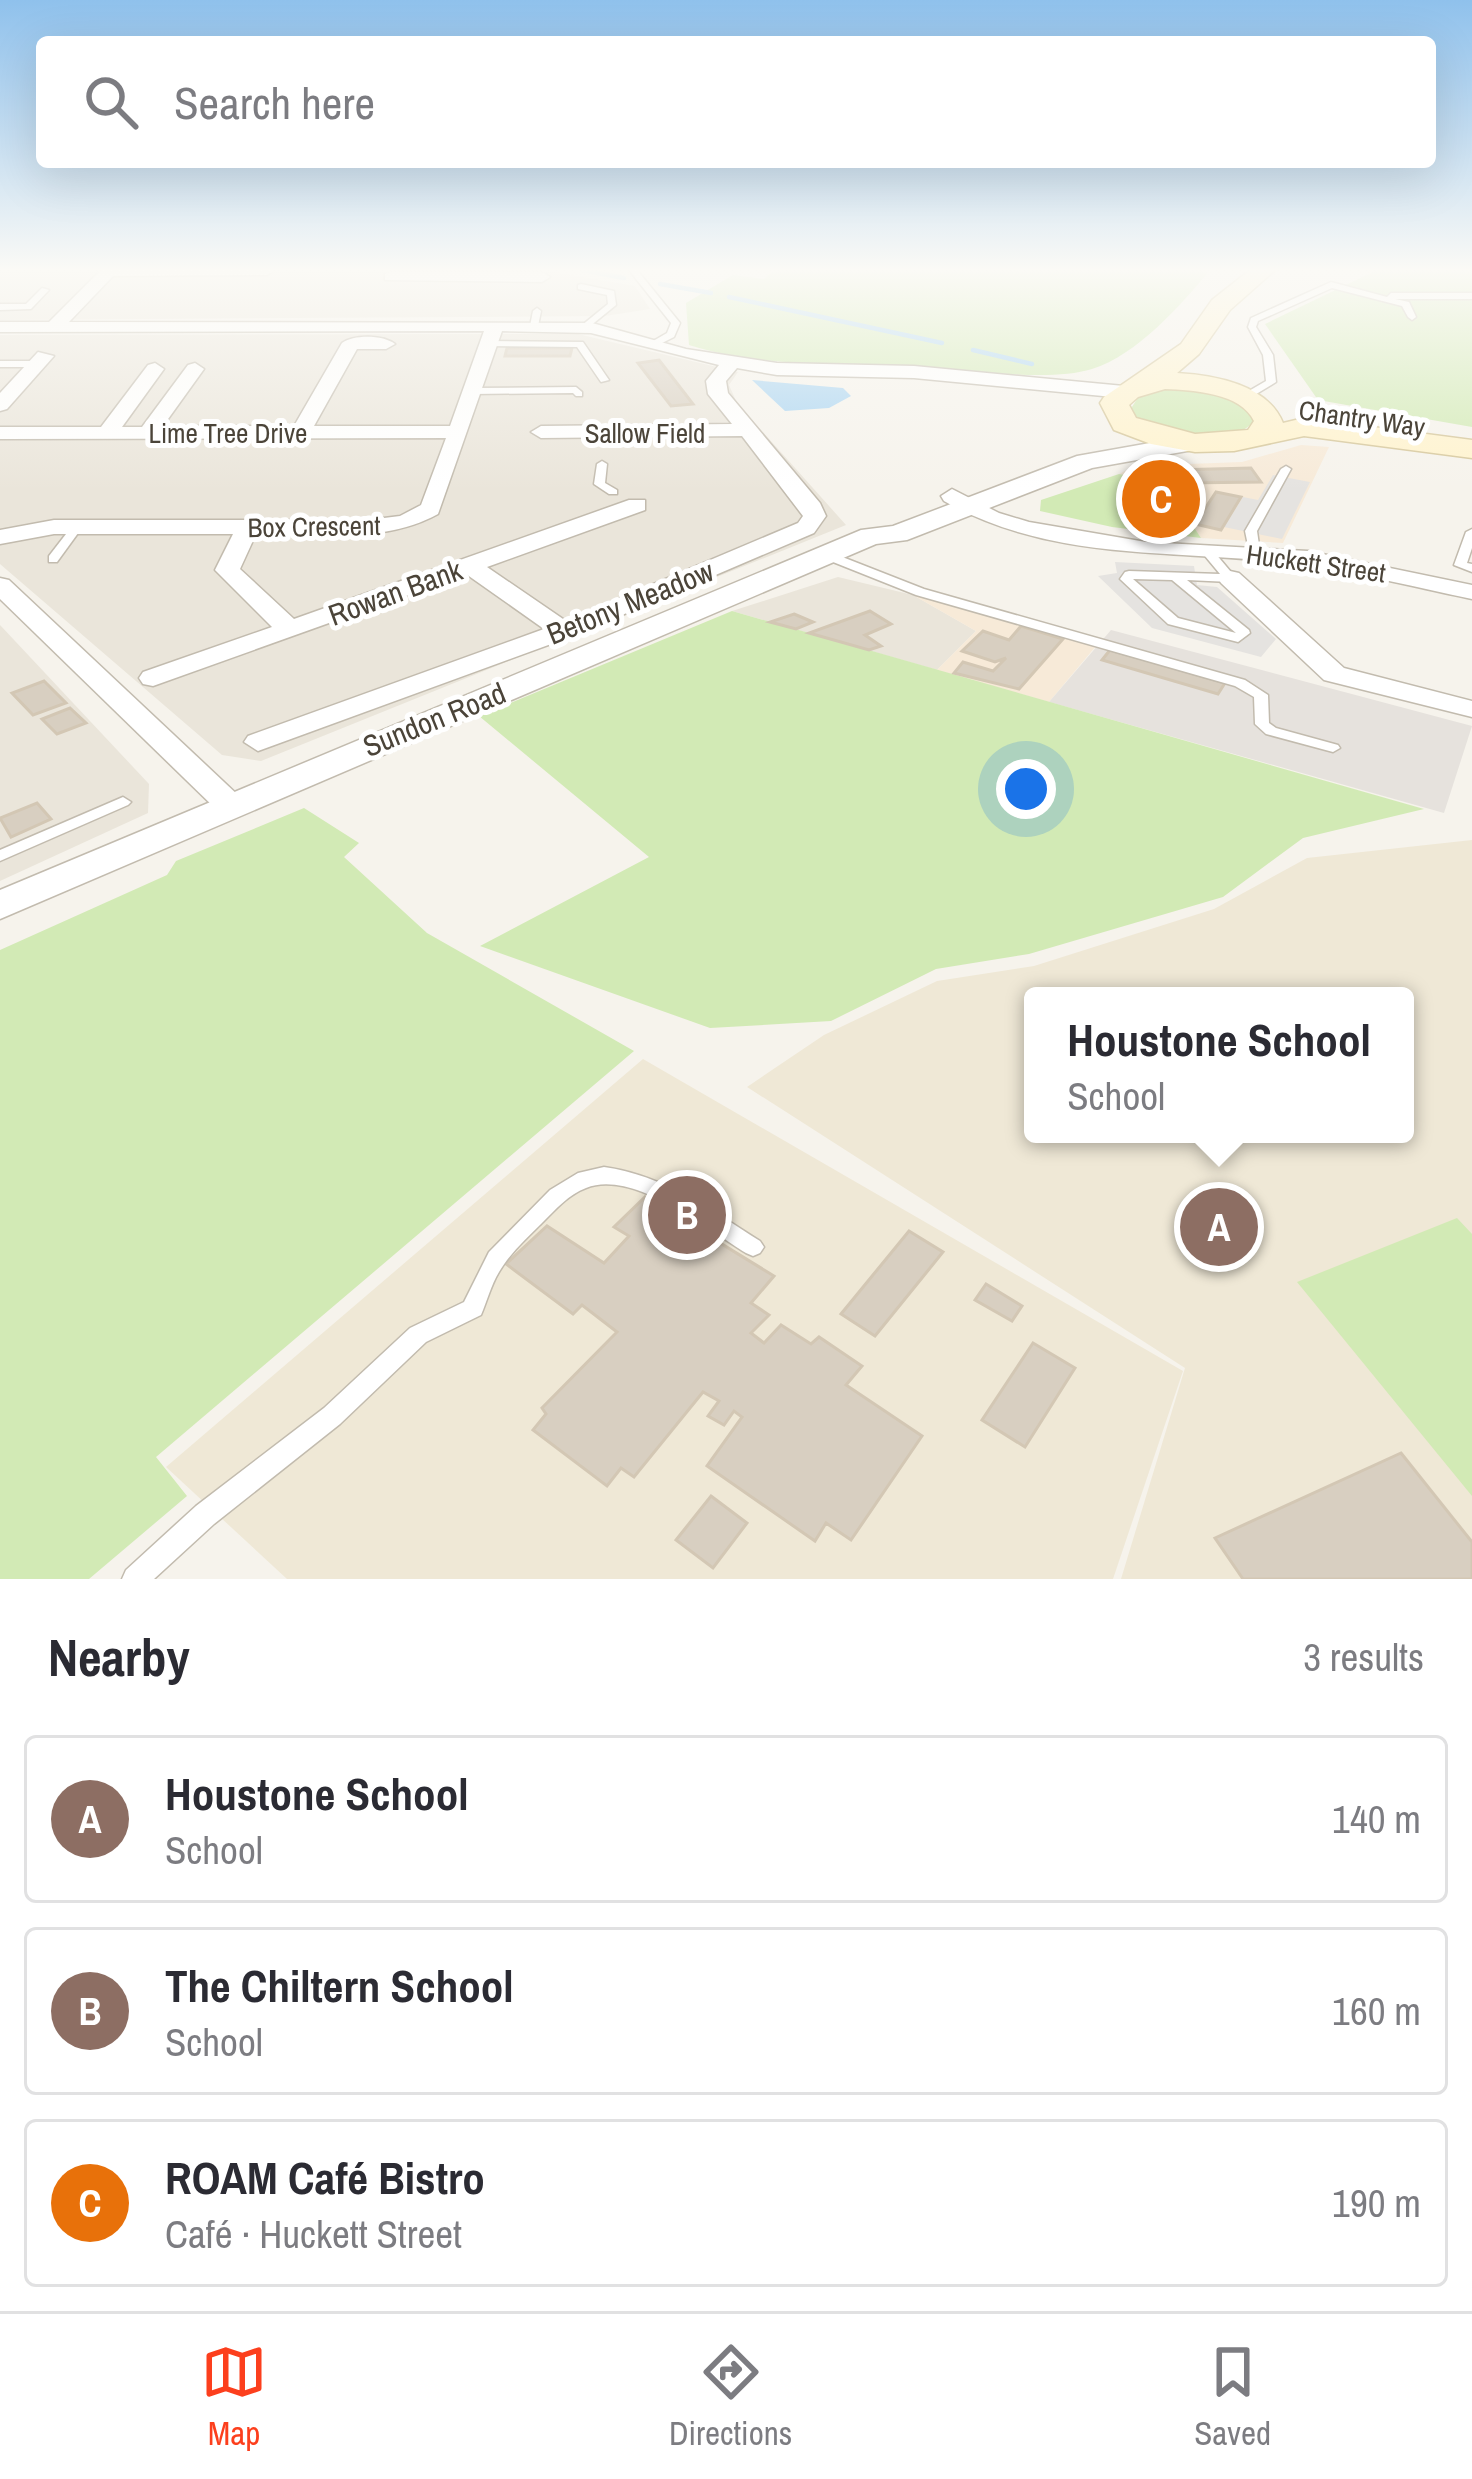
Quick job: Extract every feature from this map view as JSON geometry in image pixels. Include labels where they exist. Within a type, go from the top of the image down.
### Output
[{"type":"main road","name":"Sundon Road","points":[[1128,403],[1194,344]]},
{"type":"main road","points":[[1190,349],[1200,371],[1268,417],[1261,432]]},
{"type":"main road","name":"Chantry Way","points":[[1128,403],[1186,382],[1239,396],[1472,434]]},
{"type":"main road","points":[[1128,403],[1161,438],[1195,443]]},
{"type":"main road","name":"Chantry Way","points":[[1195,443],[1234,442],[1261,432],[1317,428],[1472,448]]},
{"type":"street","points":[[40,344],[94,344]]},
{"type":"street","points":[[0,405],[51,344]]},
{"type":"street","points":[[48,347],[60,344]]},
{"type":"street","points":[[217,344],[356,344]]},
{"type":"street","points":[[300,433],[351,344]]},
{"type":"street","name":"Box Crescent","points":[[0,537],[77,527],[388,526],[416,518],[435,500],[489,344]]},
{"type":"street","points":[[653,344],[730,364],[966,375],[1128,403]]},
{"type":"street","name":"Betony Meadow","points":[[258,742],[564,631],[806,528],[814,516],[809,503],[718,394],[716,380],[730,364]]},
{"type":"street","points":[[106,433],[155,369]]},
{"type":"street","points":[[148,433],[195,369]]},
{"type":"street","name":"Sundon Road","points":[[963,501],[1113,442],[1128,403]]},
{"type":"street","name":"Sallow Field","points":[[541,433],[748,430]]},
{"type":"street","name":"Lime Tree Drive","points":[[0,433],[457,433]]},
{"type":"street","name":"Sundon Road","points":[[0,906],[871,536],[893,519],[1086,461],[1195,443]]},
{"type":"street","points":[[613,492],[662,519]]},
{"type":"street","name":"Huckett Street","points":[[963,501],[1014,525],[1146,549],[1308,558],[1472,592]]},
{"type":"street","name":"Rowan Bank","points":[[153,678],[637,505]]},
{"type":"street","points":[[247,528],[227,570],[291,630]]},
{"type":"street","points":[[468,565],[564,631]]},
{"type":"street","points":[[1230,578],[1334,674],[1472,709]]},
{"type":"street","points":[[0,585],[11,612],[47,631],[46,649],[98,679],[229,805]]},
{"type":"lane","points":[[577,344],[604,380]]},
{"type":"lane","points":[[1239,396],[1270,382],[1268,355],[1262,344]]},
{"type":"lane","points":[[0,364],[48,347]]},
{"type":"lane","points":[[472,391],[576,390],[579,394]]},
{"type":"lane","points":[[602,464],[598,484],[613,492]]},
{"type":"lane","points":[[1254,552],[1251,531],[1286,469]]},
{"type":"lane","points":[[53,559],[77,527]]},
{"type":"lane","points":[[1472,532],[1460,566],[1472,568]]},
{"type":"lane","points":[[1205,550],[1230,578]]},
{"type":"lane","points":[[827,555],[920,592],[1240,683],[1264,699],[1262,724],[1271,731],[1333,748]]},
{"type":"lane","points":[[1177,578],[1244,633],[1238,638],[1173,621],[1126,579],[1177,578],[1230,578]]},
{"type":"lane","points":[[0,856],[123,802]]},
{"type":"lane","points":[[135,1579],[205,1515],[332,1416],[418,1335],[472,1308],[489,1261],[559,1193],[589,1177],[614,1176],[648,1186],[753,1247]]},
{"type":"shaded area","points":[[0,344],[619,344],[738,372],[729,385],[737,403],[846,525],[261,761],[222,755],[0,564]]},
{"type":"shaded area","points":[[1301,445],[1329,447],[1283,543],[1201,538],[1190,523],[1118,506],[1141,479],[1119,474],[1135,466],[1242,462]]},
{"type":"shaded area","points":[[1273,475],[1310,482],[1282,539],[1224,527],[1243,497],[1258,500]]},
{"type":"shaded area","points":[[1115,562],[1194,566],[1197,585],[1217,587],[1276,639],[1261,657],[1152,628],[1098,576],[1117,573]]},
{"type":"shaded area","points":[[838,577],[913,595],[976,631],[937,670],[732,611]]},
{"type":"shaded area","points":[[913,595],[1096,646],[1049,702],[937,670],[976,631]]},
{"type":"shaded area","points":[[0,625],[149,784],[148,813],[0,881]]},
{"type":"shaded area","points":[[1111,630],[1472,726],[1444,813],[1049,702]]},
{"type":"shaded area","points":[[1472,840],[1472,1579],[1121,1579],[1185,1368],[747,1087],[824,1035],[937,981],[1034,966],[1214,909],[1307,858]]},
{"type":"shaded area","points":[[643,1059],[1183,1371],[1113,1579],[287,1579],[166,1467]]},
{"type":"green space","points":[[1137,344],[1092,369],[1030,375],[774,361],[689,345]]},
{"type":"green space","points":[[1279,344],[1472,344],[1472,427],[1318,400]]},
{"type":"green space","points":[[1169,389],[1226,398],[1255,419],[1230,435],[1193,437],[1156,427],[1130,410],[1139,396]]},
{"type":"green space","points":[[1119,474],[1142,478],[1119,506],[1191,523],[1201,538],[1112,527],[1040,511],[1041,500]]},
{"type":"green space","points":[[732,611],[1424,809],[1303,838],[1223,897],[1029,954],[936,969],[831,1021],[710,1028],[480,946],[649,857],[479,716]]},
{"type":"green space","points":[[304,808],[359,843],[344,857],[427,933],[634,1051],[156,1457],[187,1496],[89,1579],[0,1579],[0,950],[167,875],[176,861]]},
{"type":"green space","points":[[1457,1218],[1472,1234],[1472,1496],[1297,1282]]},
{"type":"water","points":[[752,380],[843,388],[851,396],[829,408],[785,411]]},
{"type":"building","points":[[507,348],[572,348],[570,356],[505,356]]},
{"type":"building","points":[[659,360],[693,404],[671,406],[638,363]]},
{"type":"building","points":[[1251,468],[1261,482],[1182,483],[1174,470]]},
{"type":"building","points":[[1147,476],[1175,482],[1154,513],[1124,506]]},
{"type":"building","points":[[1216,492],[1241,497],[1221,530],[1195,524]]},
{"type":"building","points":[[870,611],[891,624],[865,635],[881,646],[869,650],[809,633]]},
{"type":"building","points":[[794,614],[813,622],[796,629],[770,622]]},
{"type":"building","points":[[1021,626],[1063,639],[1019,689],[954,673],[963,662],[993,671],[1006,658],[995,662],[962,651],[983,631],[1009,640]]},
{"type":"building","points":[[1110,650],[1225,683],[1218,694],[1102,660]]},
{"type":"building","points":[[44,681],[66,703],[33,715],[12,693]]},
{"type":"building","points":[[70,708],[86,723],[57,734],[42,719]]},
{"type":"building","points":[[37,803],[51,819],[11,837],[0,818]]},
{"type":"building","points":[[645,1197],[774,1276],[751,1303],[769,1315],[751,1333],[764,1343],[781,1325],[811,1344],[819,1337],[862,1366],[846,1385],[922,1436],[851,1540],[826,1523],[815,1541],[707,1466],[742,1417],[734,1411],[724,1425],[708,1416],[719,1401],[703,1392],[634,1477],[621,1468],[607,1486],[533,1430],[546,1414],[542,1408],[617,1332],[582,1305],[573,1314],[506,1264],[547,1226],[604,1263],[629,1236],[614,1227]]},
{"type":"building","points":[[909,1231],[943,1252],[875,1336],[841,1314]]},
{"type":"building","points":[[986,1284],[1022,1306],[1012,1321],[975,1300]]},
{"type":"building","points":[[1033,1343],[1075,1368],[1025,1447],[982,1420]]},
{"type":"building","points":[[1401,1453],[1472,1542],[1472,1579],[1243,1579],[1215,1538]]},
{"type":"building","points":[[711,1496],[747,1523],[713,1568],[676,1540]]},
{"type":"waterway","points":[[973,350],[1032,364]]},
{"type":"place","name":"ROAM Café Bistro","points":[[1161,499]]},
{"type":"place","name":"The Chiltern School","points":[[687,1215]]},
{"type":"place","name":"Houstone School","points":[[1219,1227]]}]
